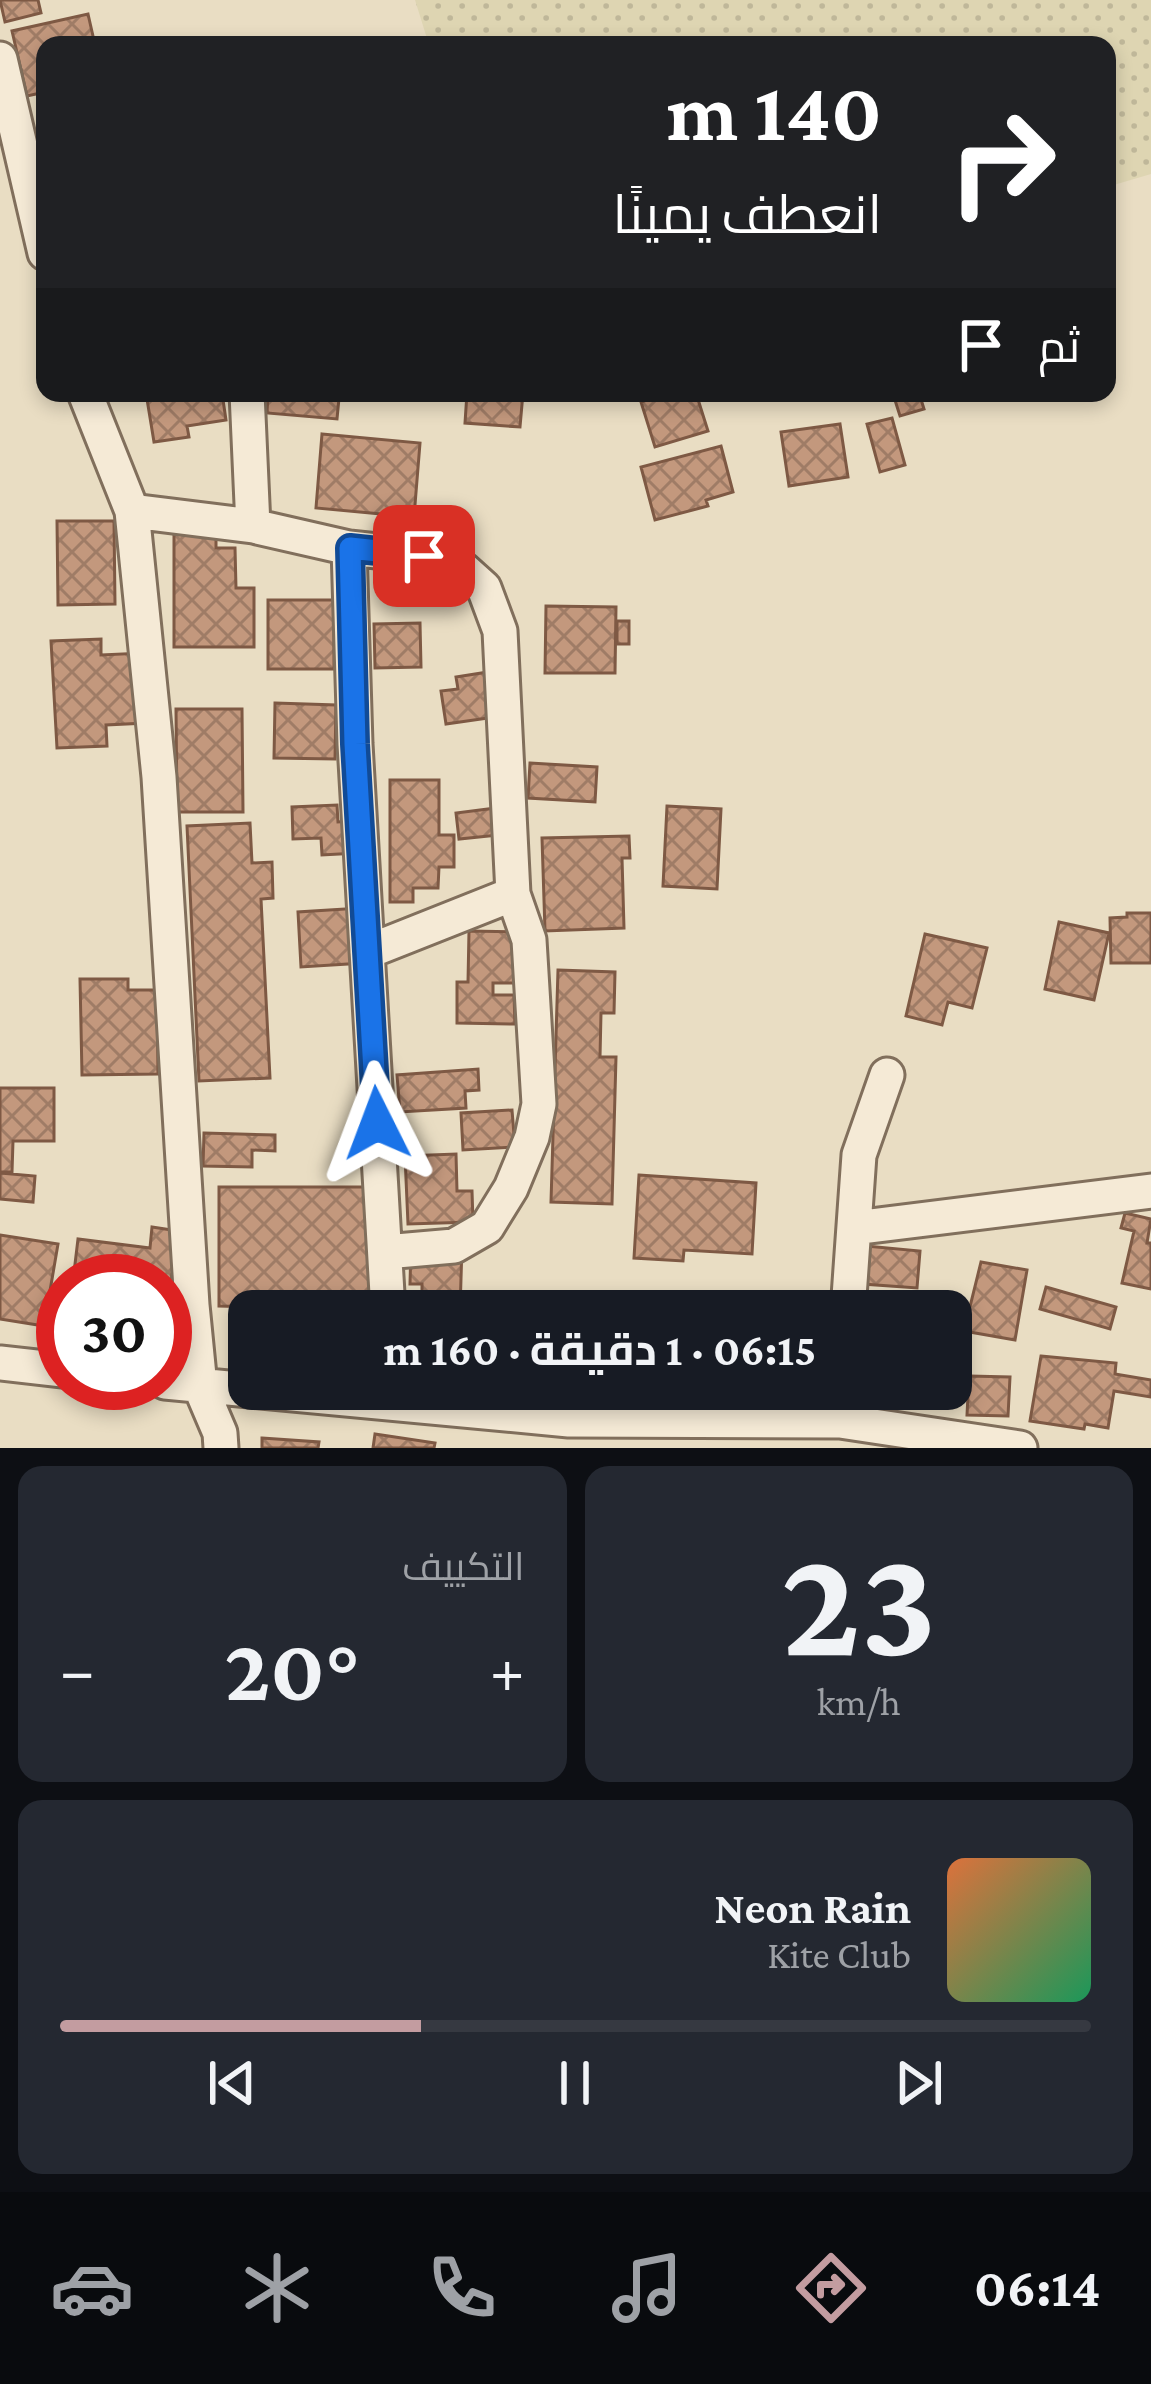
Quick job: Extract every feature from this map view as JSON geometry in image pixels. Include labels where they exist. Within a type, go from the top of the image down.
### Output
[{"type":"street","points":[[0,58],[36,197]]},
{"type":"street","points":[[90,402],[132,511],[159,777],[200,1386],[220,1433],[221,1448]]},
{"type":"street","points":[[247,402],[253,526]]},
{"type":"street","points":[[132,511],[253,526],[350,548],[424,556],[464,570],[493,604],[500,631],[513,894],[530,940],[539,1104],[532,1137],[511,1188],[488,1227],[454,1246],[385,1252]]},
{"type":"street","points":[[350,548],[355,744],[387,1290]]},
{"type":"street","points":[[367,952],[513,894]]},
{"type":"street","points":[[850,1290],[859,1155],[887,1075]]},
{"type":"street","points":[[854,1228],[1151,1191]]},
{"type":"street","points":[[0,1363],[36,1367]]},
{"type":"street","points":[[192,1385],[228,1387]]},
{"type":"street","points":[[458,1410],[569,1434],[852,1421],[1020,1448]]},
{"type":"shaded area","points":[[415,0],[1151,0],[1151,174],[1116,184],[1116,36],[426,36]]},
{"type":"building","points":[[0,0],[38,0],[41,13],[5,22]]},
{"type":"building","points":[[88,14],[93,36],[36,36],[36,94],[27,96],[12,31]]},
{"type":"building","points":[[147,402],[223,402],[226,420],[187,426],[189,437],[154,442]]},
{"type":"building","points":[[268,402],[339,402],[337,419],[267,413]]},
{"type":"building","points":[[466,402],[522,402],[520,427],[465,423]]},
{"type":"building","points":[[641,402],[699,402],[708,431],[655,447]]},
{"type":"building","points":[[896,402],[922,402],[924,409],[900,416]]},
{"type":"building","points":[[892,418],[905,465],[880,472],[867,424]]},
{"type":"building","points":[[840,424],[848,477],[789,486],[781,432]]},
{"type":"building","points":[[322,434],[420,443],[414,517],[316,508]]},
{"type":"building","points":[[721,446],[733,492],[706,500],[708,506],[655,520],[641,467]]},
{"type":"building","points":[[57,521],[114,521],[115,604],[58,605]]},
{"type":"building","points":[[174,527],[216,527],[216,548],[235,548],[236,588],[254,588],[254,647],[174,647]]},
{"type":"building","points":[[268,600],[334,600],[334,669],[268,669]]},
{"type":"building","points":[[546,606],[616,607],[615,673],[545,673]]},
{"type":"building","points":[[617,621],[629,621],[629,644],[617,644]]},
{"type":"building","points":[[420,623],[421,667],[375,668],[374,624]]},
{"type":"building","points":[[101,639],[101,655],[143,653],[146,723],[106,725],[107,746],[57,748],[51,641]]},
{"type":"building","points":[[494,671],[502,716],[446,724],[441,691],[458,689],[456,677]]},
{"type":"building","points":[[275,703],[336,705],[335,759],[274,758]]},
{"type":"building","points":[[176,709],[242,709],[243,812],[177,812]]},
{"type":"building","points":[[530,763],[597,767],[595,802],[528,798]]},
{"type":"building","points":[[390,780],[439,780],[439,835],[454,835],[454,867],[439,867],[438,888],[413,888],[413,902],[390,902]]},
{"type":"building","points":[[337,805],[338,822],[355,821],[357,853],[322,855],[321,838],[293,839],[292,807]]},
{"type":"building","points":[[667,806],[721,809],[717,889],[663,886]]},
{"type":"building","points":[[496,808],[499,835],[459,839],[456,813]]},
{"type":"building","points":[[250,823],[252,863],[272,862],[273,898],[261,899],[270,1078],[199,1081],[187,826]]},
{"type":"building","points":[[629,836],[630,858],[622,858],[624,928],[545,931],[542,838]]},
{"type":"building","points":[[360,908],[363,963],[301,967],[298,912]]},
{"type":"building","points":[[1127,913],[1151,913],[1151,963],[1111,963],[1110,918],[1127,917]]},
{"type":"building","points":[[1059,922],[1109,933],[1094,1000],[1045,989]]},
{"type":"building","points":[[469,931],[518,932],[517,983],[493,983],[493,995],[514,995],[515,1024],[457,1023],[457,982],[468,982]]},
{"type":"building","points":[[925,934],[987,948],[972,1008],[948,1002],[942,1025],[906,1016]]},
{"type":"building","points":[[558,970],[615,972],[614,1013],[601,1013],[600,1057],[616,1057],[612,1204],[551,1202]]},
{"type":"building","points":[[80,979],[128,979],[128,990],[157,990],[158,1074],[82,1075]]},
{"type":"building","points":[[478,1069],[479,1090],[465,1091],[466,1108],[400,1112],[397,1075]]},
{"type":"building","points":[[0,1088],[54,1088],[54,1141],[13,1141],[12,1172],[0,1172]]},
{"type":"building","points":[[512,1110],[515,1147],[463,1150],[461,1113]]},
{"type":"building","points":[[204,1133],[275,1135],[275,1151],[252,1150],[252,1167],[203,1166]]},
{"type":"building","points":[[456,1154],[457,1191],[472,1191],[473,1222],[408,1224],[405,1156]]},
{"type":"building","points":[[0,1173],[35,1176],[33,1202],[0,1199]]},
{"type":"building","points":[[639,1175],[756,1183],[752,1254],[684,1250],[683,1261],[634,1258]]},
{"type":"building","points":[[219,1187],[385,1187],[385,1290],[228,1290],[228,1306],[219,1306]]},
{"type":"building","points":[[1125,1213],[1151,1219],[1147,1243],[1151,1243],[1151,1289],[1122,1283],[1134,1231],[1121,1228]]},
{"type":"building","points":[[152,1227],[185,1232],[182,1254],[76,1254],[78,1239],[150,1248]]},
{"type":"building","points":[[0,1235],[58,1244],[56,1254],[36,1254],[36,1325],[0,1319]]},
{"type":"building","points":[[411,1245],[462,1246],[461,1290],[422,1290],[422,1284],[410,1284]]},
{"type":"building","points":[[866,1246],[920,1251],[917,1288],[863,1284]]},
{"type":"building","points":[[981,1262],[1027,1270],[1015,1340],[972,1332],[972,1299]]},
{"type":"building","points":[[1046,1287],[1116,1307],[1110,1329],[1040,1309]]},
{"type":"building","points":[[1041,1356],[1116,1363],[1115,1374],[1151,1380],[1151,1397],[1114,1391],[1108,1428],[1030,1421]]},
{"type":"building","points":[[972,1376],[1010,1377],[1008,1416],[967,1415],[972,1410]]},
{"type":"building","points":[[375,1434],[435,1443],[434,1448],[373,1448]]},
{"type":"building","points":[[262,1438],[319,1442],[318,1448],[262,1448]]},
{"type":"route","points":[[377,1123],[355,744],[350,548],[424,556]]}]
